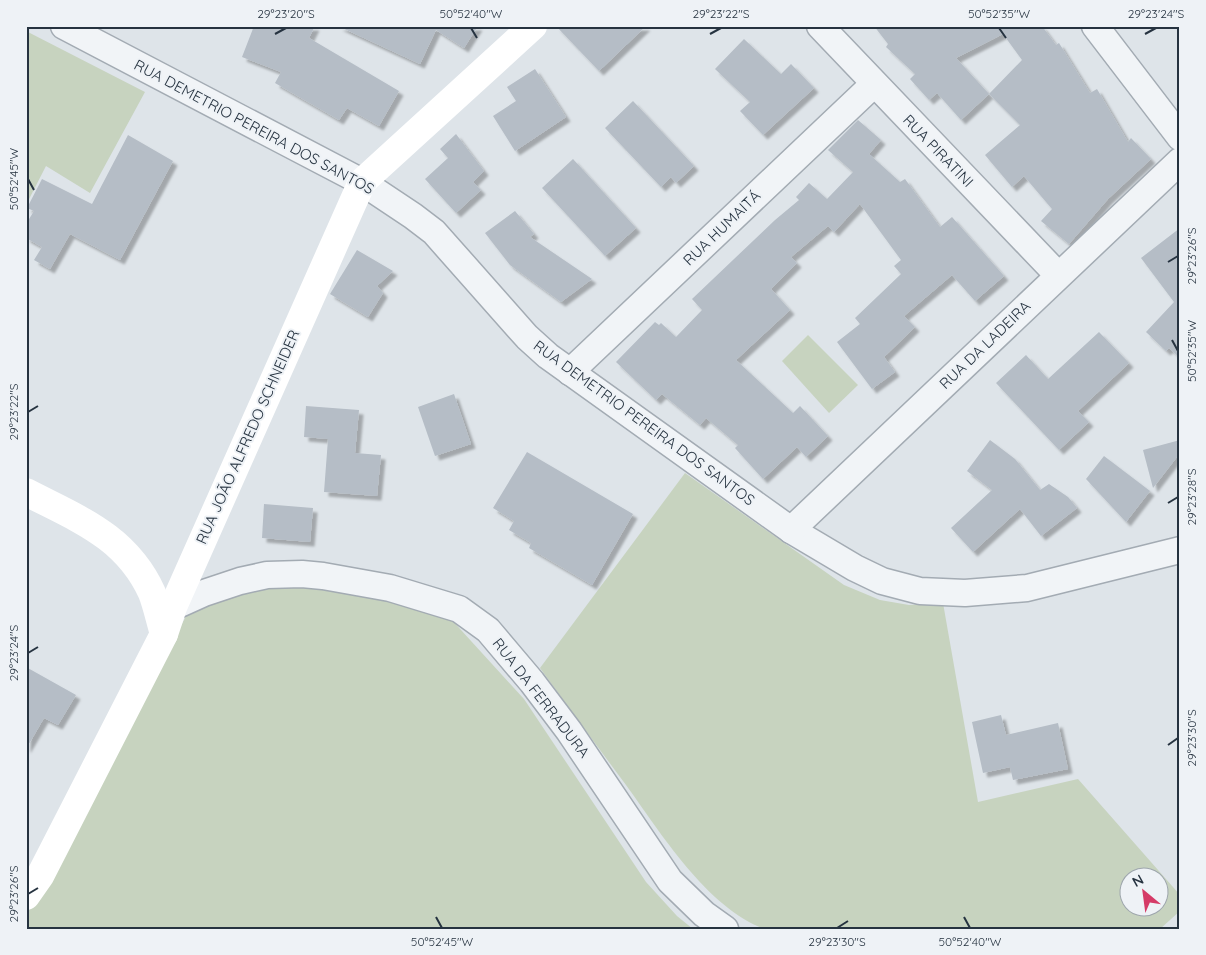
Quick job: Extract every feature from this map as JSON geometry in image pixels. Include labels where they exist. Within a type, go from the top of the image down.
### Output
[{"type":"street","name":"RUA DEMETRIO PEREIRA DOS SANTOS","points":[[64,26],[362,182],[413,216],[434,232],[527,337],[548,356],[791,530],[855,568],[882,581],[920,591],[965,594],[1027,588],[1180,550]]},
{"type":"street","name":"RUA JOÃO ALFREDO SCHNEIDER","points":[[26,896],[40,876],[164,634],[173,607],[362,182],[533,26]]},
{"type":"street","name":"RUA PIRATINI","points":[[820,26],[1058,275]]},
{"type":"street","points":[[1095,26],[1180,137]]},
{"type":"street","name":"RUA HUMAITÁ","points":[[570,372],[874,84]]},
{"type":"street","name":"RUA DA LADEIRA","points":[[791,530],[1180,161]]},
{"type":"street","points":[[26,492],[98,530],[123,550],[138,569],[152,593],[164,634]]},
{"type":"street","name":"RUA DA FERRADURA","points":[[173,607],[204,593],[240,581],[266,575],[302,574],[390,588],[459,609],[488,630],[532,682],[574,738],[670,882],[704,914],[724,929]]},
{"type":"green space","points":[[26,31],[145,92],[90,193],[46,166],[26,205]]},
{"type":"green space","points":[[808,335],[858,385],[829,413],[782,361]]},
{"type":"green space","points":[[685,473],[844,585],[880,600],[909,605],[943,603],[978,802],[1078,779],[1156,868],[1118,868],[1118,918],[1168,918],[1168,881],[1180,895],[1180,911],[1160,929],[765,929],[744,919],[724,905],[705,887],[670,846],[540,668]]},
{"type":"green space","points":[[276,584],[316,586],[382,600],[451,619],[524,699],[646,882],[677,916],[693,929],[26,929],[26,914],[51,883],[187,614],[232,594]]},
{"type":"building","points":[[254,26],[315,26],[309,38],[399,91],[379,126],[347,108],[339,120],[275,83],[281,72],[242,57]]},
{"type":"building","points":[[338,26],[478,26],[464,48],[436,30],[420,64]]},
{"type":"building","points":[[556,26],[646,26],[599,71]]},
{"type":"building","points":[[874,26],[1042,26],[1056,45],[1059,43],[1090,93],[1097,89],[1128,142],[1131,138],[1151,159],[1108,199],[1069,244],[1041,221],[1052,209],[1024,176],[1012,187],[985,155],[1020,125],[989,94],[961,120],[937,93],[929,100],[910,79],[915,74],[886,47],[888,44]],"holes":[[[1003,34],[1022,60],[989,94],[956,58]]]},
{"type":"building","points":[[744,39],[781,74],[791,64],[814,88],[763,135],[740,111],[750,102],[715,69]]},
{"type":"building","points":[[535,69],[566,117],[515,151],[493,116],[516,101],[507,87]]},
{"type":"building","points":[[633,101],[694,166],[676,183],[671,177],[661,187],[605,128]]},
{"type":"building","points":[[858,120],[881,140],[869,154],[900,182],[905,179],[940,227],[952,217],[1004,276],[975,301],[952,275],[904,316],[915,327],[884,357],[895,372],[872,389],[837,342],[860,324],[855,318],[901,274],[894,266],[901,260],[860,204],[834,232],[828,226],[791,257],[797,263],[771,289],[790,310],[736,360],[793,413],[800,406],[828,436],[806,457],[797,447],[763,479],[735,448],[738,445],[706,418],[700,425],[662,394],[656,400],[616,362],[655,322],[659,325],[661,323],[676,337],[702,310],[692,299],[775,220],[799,200],[796,197],[809,183],[827,199],[853,172],[828,150]]},
{"type":"building","points":[[456,134],[484,171],[473,182],[481,190],[456,213],[425,179],[448,158],[440,149]]},
{"type":"building","points":[[128,135],[173,161],[120,260],[70,234],[50,269],[34,260],[42,247],[26,238],[26,224],[34,211],[27,208],[42,179],[92,204]]},
{"type":"building","points":[[573,159],[636,228],[605,256],[542,188]]},
{"type":"building","points":[[515,211],[534,234],[530,237],[592,279],[561,302],[510,265],[485,233]]},
{"type":"building","points":[[1180,228],[1180,358],[1169,348],[1166,351],[1146,332],[1174,302],[1141,258]]},
{"type":"building","points":[[357,250],[393,271],[377,286],[383,293],[368,317],[330,294]]},
{"type":"building","points":[[1099,332],[1129,363],[1078,411],[1089,422],[1059,450],[996,383],[1026,355],[1048,379]]},
{"type":"building","points":[[454,394],[471,444],[435,456],[418,407]]},
{"type":"building","points":[[306,406],[359,410],[355,453],[381,455],[377,496],[324,492],[328,439],[304,437]]},
{"type":"building","points":[[990,440],[1015,459],[1040,490],[1049,484],[1068,497],[1077,508],[1041,536],[1020,509],[973,552],[951,528],[992,490],[967,471]]},
{"type":"building","points":[[1180,440],[1180,453],[1153,488],[1143,450]]},
{"type":"building","points":[[527,452],[633,514],[592,585],[529,548],[531,543],[509,530],[514,521],[493,508]]},
{"type":"building","points":[[1104,456],[1150,491],[1126,522],[1086,479]]},
{"type":"building","points":[[264,504],[313,508],[310,542],[262,538]]},
{"type":"building","points":[[26,667],[76,695],[58,725],[44,718],[26,749]]},
{"type":"building","points":[[1001,715],[1006,735],[1058,723],[1068,769],[1013,780],[1010,767],[983,773],[972,722]]}]
